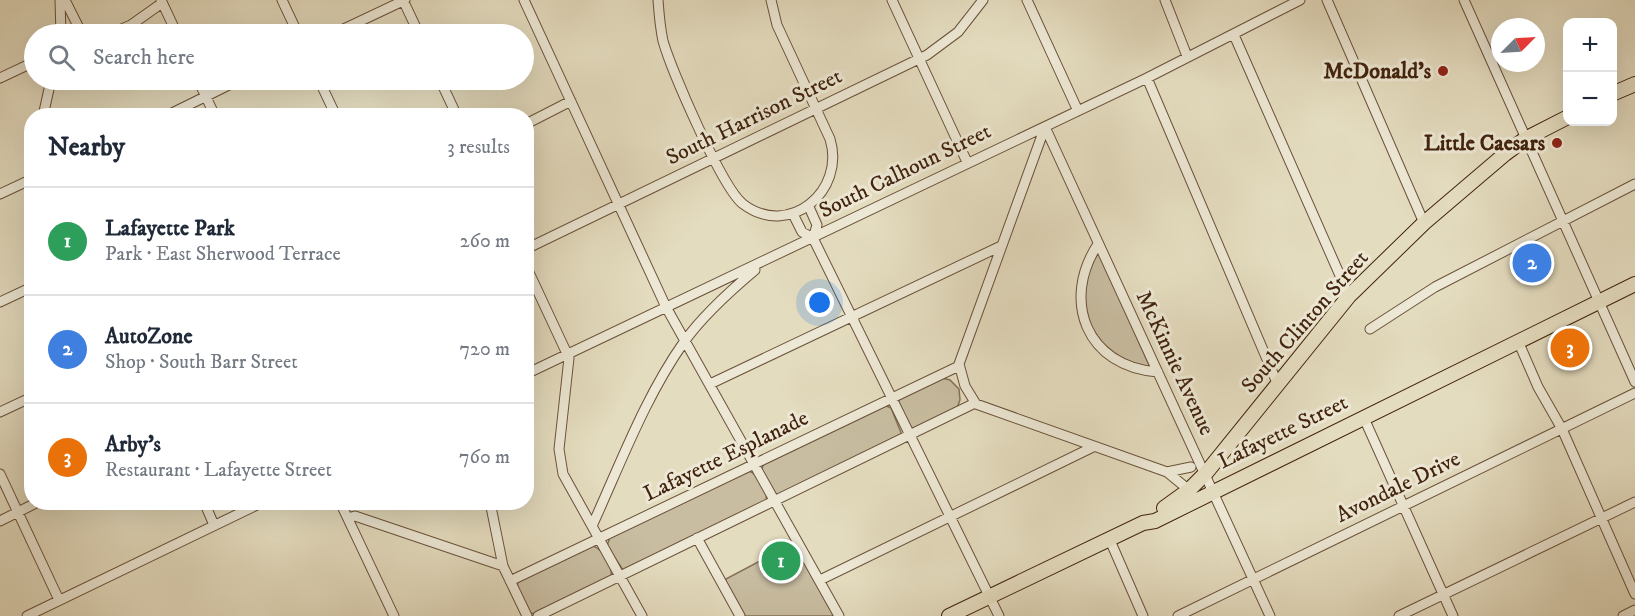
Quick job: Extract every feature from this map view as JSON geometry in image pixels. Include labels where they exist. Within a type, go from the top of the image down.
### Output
[{"type":"highway","points":[[1617,92],[1635,84]]},
{"type":"highway","name":"South Clinton Street","points":[[1143,523],[1189,490],[1206,474],[1349,296],[1424,223],[1525,139],[1563,120]]},
{"type":"highway","name":"Lafayette Street","points":[[949,616],[1109,538],[1143,523],[1155,521],[1213,490],[1635,284]]},
{"type":"street","points":[[60,0],[61,24]]},
{"type":"street","points":[[65,0],[77,24]]},
{"type":"street","points":[[282,0],[293,24]]},
{"type":"street","points":[[354,24],[404,0],[415,24]]},
{"type":"street","points":[[524,0],[666,307],[839,616]]},
{"type":"street","points":[[658,0],[660,26],[668,56],[730,189],[745,205],[772,215],[793,214],[809,207],[824,189],[834,166],[830,139],[777,25],[771,0]]},
{"type":"street","points":[[891,0],[967,162]]},
{"type":"street","name":"South Harrison Street","points":[[534,245],[919,59],[949,40],[982,0]]},
{"type":"street","points":[[1027,0],[1078,111]]},
{"type":"street","points":[[1166,0],[1187,56]]},
{"type":"street","name":"South Calhoun Street","points":[[534,370],[1147,78],[1300,0]]},
{"type":"street","points":[[1327,0],[1424,223]]},
{"type":"street","points":[[1464,0],[1635,382]]},
{"type":"street","points":[[132,24],[161,1],[172,24]]},
{"type":"street","points":[[1234,35],[1349,296]]},
{"type":"street","points":[[0,78],[24,67]]},
{"type":"street","points":[[1147,78],[1278,385]]},
{"type":"street","points":[[46,108],[49,90]]},
{"type":"street","points":[[203,90],[211,108]]},
{"type":"street","points":[[182,108],[218,90]]},
{"type":"street","points":[[324,90],[332,108]]},
{"type":"street","points":[[445,90],[453,108]]},
{"type":"street","points":[[534,120],[571,101]]},
{"type":"street","points":[[1045,127],[959,366],[965,386],[975,403],[1167,472],[1189,490]]},
{"type":"street","name":"McKinnie Avenue","points":[[1045,127],[1270,616]]},
{"type":"street","points":[[0,194],[24,183]]},
{"type":"street","points":[[1370,329],[1435,287],[1635,184]]},
{"type":"street","points":[[809,207],[817,225],[813,238]]},
{"type":"street","points":[[793,214],[802,232],[813,238],[999,616]]},
{"type":"street","points":[[1098,244],[1081,279],[1080,298],[1084,321],[1095,341],[1112,357],[1130,367],[1158,372]]},
{"type":"street","points":[[710,384],[1001,246]]},
{"type":"street","points":[[592,526],[659,385],[685,341],[733,289],[766,261]]},
{"type":"street","points":[[727,279],[733,289]]},
{"type":"street","points":[[534,283],[568,354],[570,367],[560,462],[571,491],[642,616]]},
{"type":"street","points":[[0,302],[24,291]]},
{"type":"street","points":[[1518,341],[1538,387],[1562,429],[1635,594]]},
{"type":"street","name":"Lafayette Esplanade","points":[[510,581],[959,366]]},
{"type":"street","name":"Avondale Drive","points":[[1178,616],[1635,393]]},
{"type":"street","points":[[0,412],[24,401]]},
{"type":"street","points":[[538,616],[975,403]]},
{"type":"street","points":[[1363,416],[1453,616]]},
{"type":"street","points":[[820,580],[1093,447]]},
{"type":"street","points":[[1167,472],[1191,467]]},
{"type":"street","points":[[0,474],[59,600]]},
{"type":"street","points":[[1399,616],[1635,502]]},
{"type":"street","points":[[0,521],[24,510]]},
{"type":"street","points":[[207,510],[214,525]]},
{"type":"street","points":[[27,616],[246,510]]},
{"type":"street","points":[[344,510],[393,616]]},
{"type":"street","points":[[492,510],[503,566],[527,616]]},
{"type":"street","points":[[348,518],[355,516],[503,566]]},
{"type":"street","points":[[697,538],[740,616]]},
{"type":"street","points":[[1109,538],[1143,616]]},
{"type":"street","points":[[1623,616],[1635,610]]},
{"type":"shaded area","points":[[1097,255],[1100,255],[1150,367],[1121,357],[1108,348],[1090,323],[1085,308],[1084,292],[1088,273]]},
{"type":"shaded area","points":[[942,378],[950,380],[959,389],[960,400],[957,408],[912,429],[899,404],[899,398]]},
{"type":"shaded area","points":[[884,405],[891,408],[902,435],[777,495],[774,493],[761,471],[764,463]]},
{"type":"shaded area","points":[[749,471],[762,484],[766,501],[623,570],[607,546],[610,537]]},
{"type":"shaded area","points":[[794,543],[834,616],[745,616],[724,580]]},
{"type":"shaded area","points":[[593,546],[606,559],[611,577],[536,614],[530,613],[517,587],[518,582]]},
{"type":"place","name":"McDonald's","points":[[1443,71]]},
{"type":"place","name":"Little Caesars","points":[[1557,143]]},
{"type":"place","name":"AutoZone","points":[[1532,263]]},
{"type":"place","name":"Arby's","points":[[1570,348]]},
{"type":"place","name":"Lafayette Park","points":[[781,561]]}]
